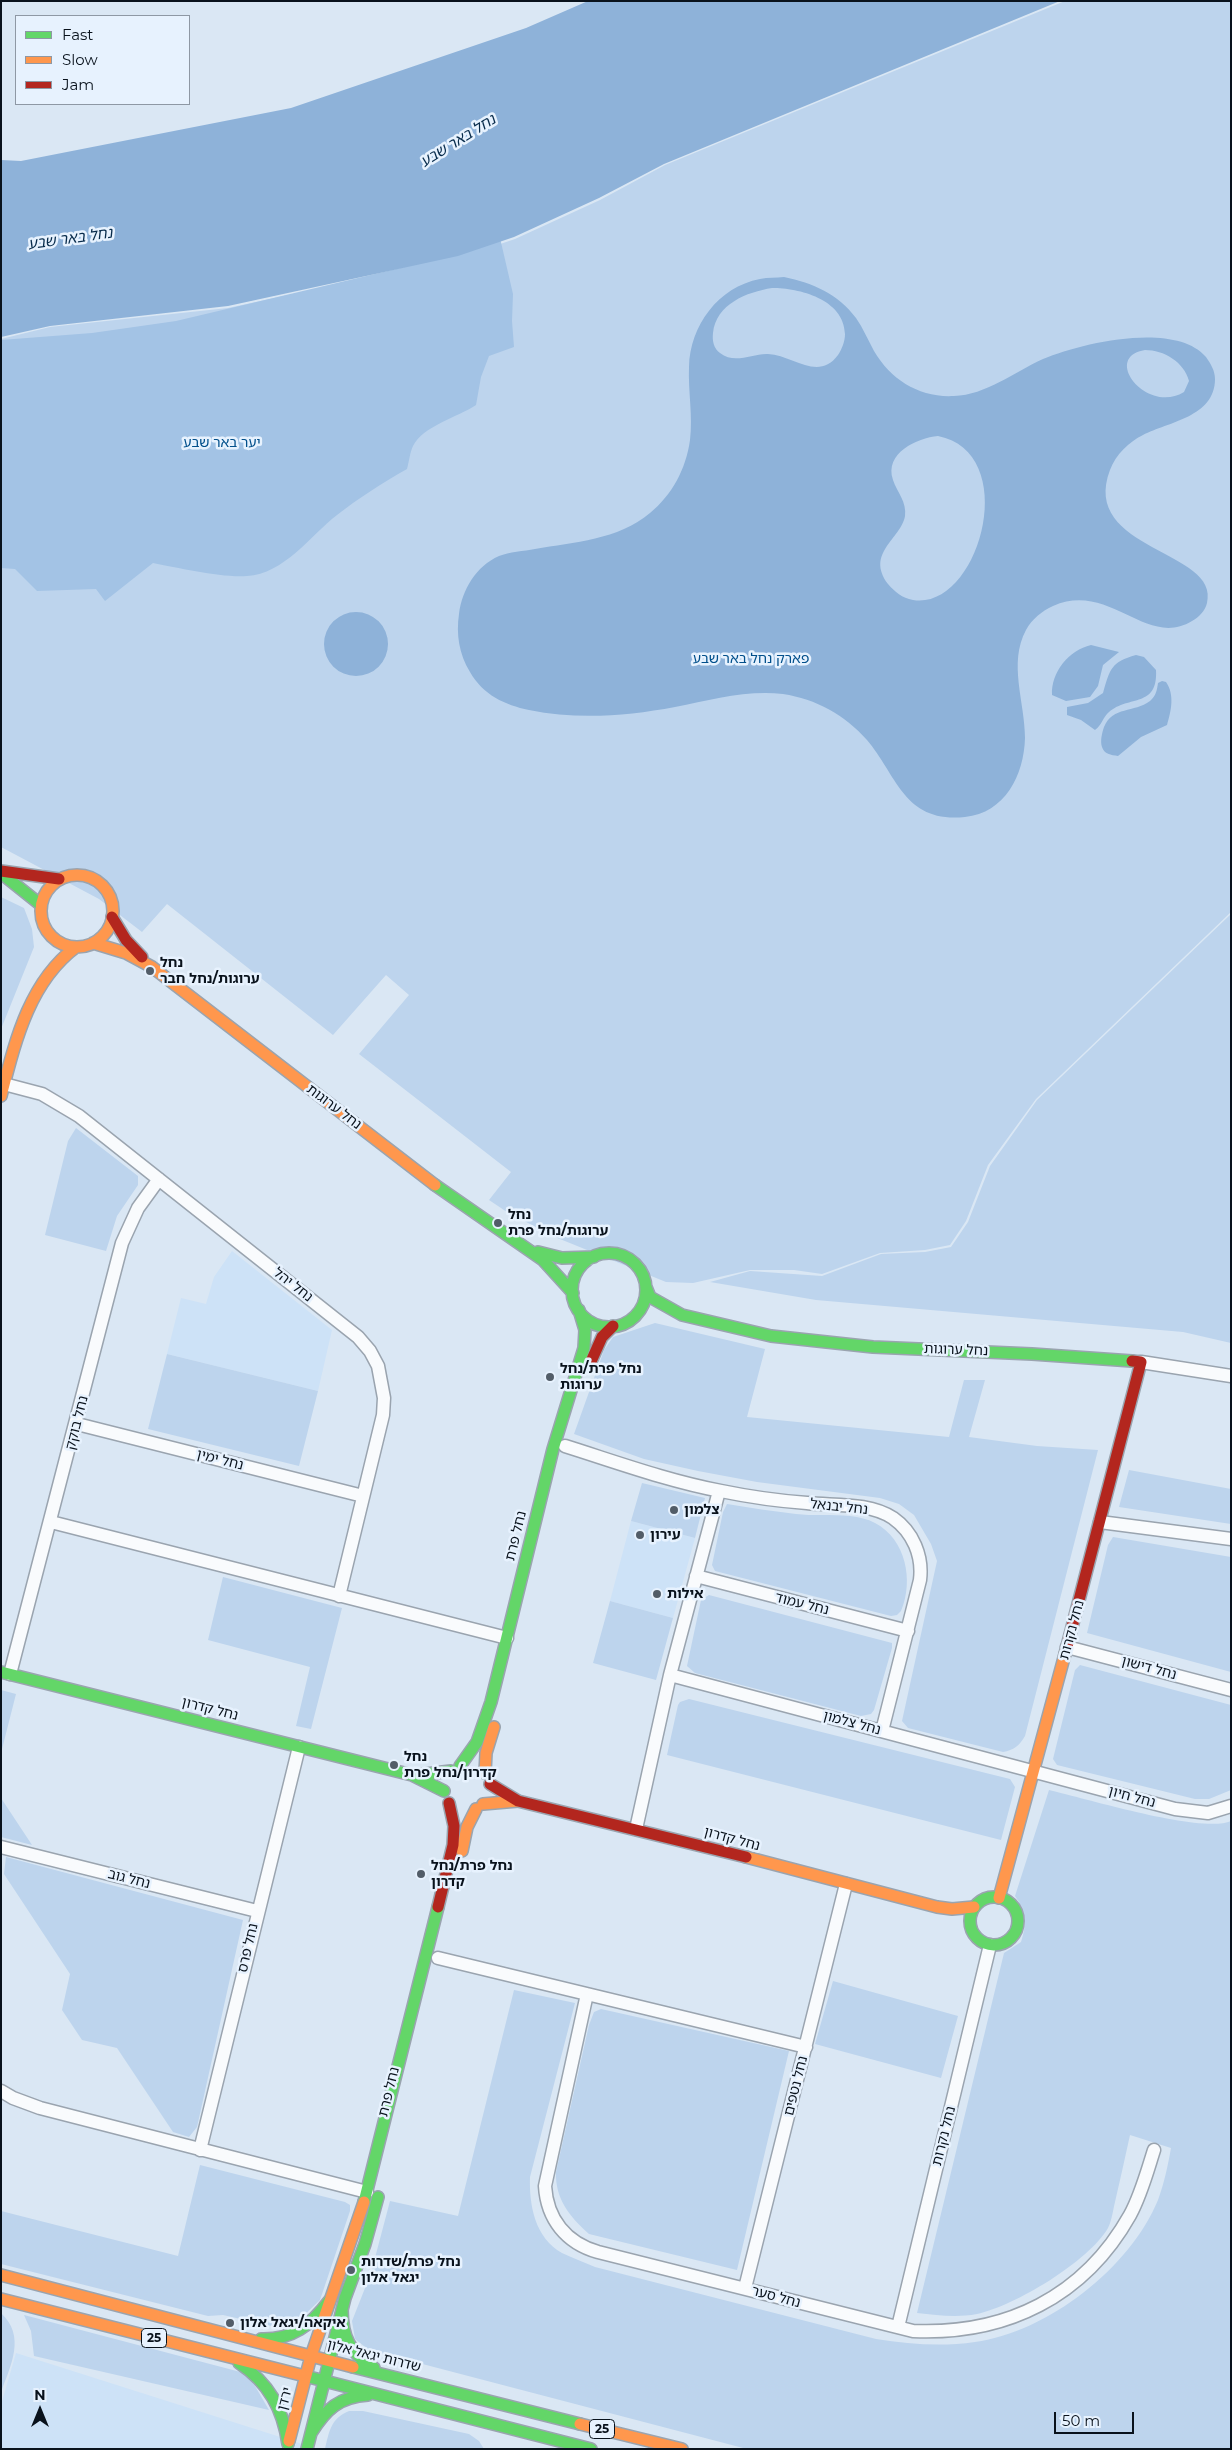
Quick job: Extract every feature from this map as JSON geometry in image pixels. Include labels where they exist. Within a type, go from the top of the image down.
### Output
[{"type":"main road","points":[[1,872],[59,879],[76,875],[87,876],[106,889],[111,899],[112,917],[106,933],[92,944],[76,947],[64,955],[45,978],[17,1041],[3,1090]]},
{"type":"main road","points":[[1,872],[41,905]]},
{"type":"main road","points":[[59,879],[46,891],[41,905],[42,922],[47,932],[59,943],[76,947]]},
{"type":"main road","name":"נחל ערוגות","points":[[112,917],[126,940],[152,967]]},
{"type":"main road","points":[[45,978],[48,952],[47,932]]},
{"type":"main road","name":"נחל ערוגות","points":[[92,944],[126,952],[152,967],[441,1189],[554,1270],[573,1293]]},
{"type":"main road","name":"נחל ערוגות","points":[[518,1244],[545,1255],[562,1258],[594,1257]]},
{"type":"main road","points":[[615,1254],[627,1258],[640,1270],[646,1287],[643,1304],[637,1314],[626,1322],[613,1326],[596,1324],[579,1310],[573,1293],[573,1284],[580,1268],[594,1257],[615,1254]]},
{"type":"main road","name":"נחל ערוגות","points":[[646,1287],[650,1297],[682,1315],[738,1330],[804,1341],[1141,1362]]},
{"type":"main road","name":"נחל פרת","points":[[456,1768],[472,1752],[482,1731],[507,1638],[553,1449],[584,1348],[585,1330],[579,1310]]},
{"type":"main road","name":"נחל ערוגות","points":[[637,1314],[682,1315]]},
{"type":"main road","name":"נחל פרת","points":[[515,1654],[565,1446],[597,1344],[613,1326]]},
{"type":"main road","name":"נחל נקרות","points":[[999,1898],[1035,1771],[1141,1362]]},
{"type":"main road","name":"נחל קדרון","points":[[6,1673],[412,1775],[427,1776],[456,1768]]},
{"type":"main road","points":[[485,1773],[488,1746],[511,1673]]},
{"type":"main road","points":[[437,1963],[467,1827],[488,1797],[490,1784],[485,1773],[474,1765],[456,1768],[445,1779],[444,1791],[450,1803],[462,1810],[480,1807]]},
{"type":"main road","name":"נחל קדרון","points":[[412,1775],[444,1791]]},
{"type":"main road","name":"נחל קדרון","points":[[490,1784],[518,1802],[636,1829],[937,1907],[952,1909],[974,1907]]},
{"type":"main road","name":"נחל קדרון","points":[[480,1807],[518,1802]]},
{"type":"main road","name":"נחל פרת","points":[[311,2356],[329,2301],[355,2233],[367,2192],[423,1973],[453,1845],[454,1826],[450,1803]]},
{"type":"main road","points":[[999,1898],[1008,1902],[1015,1910],[1017,1927],[1007,1941],[990,1945],[976,1937],[970,1922],[974,1907],[985,1899],[999,1898]]},
{"type":"main road","name":"נחל קדרון","points":[[937,1907],[970,1922]]},
{"type":"main road","points":[[307,2449],[342,2309],[365,2244],[380,2187]]},
{"type":"main road","name":"שדרות יגאל אלון","points":[[1,2276],[329,2361],[682,2449]]},
{"type":"main road","name":"25","points":[[1,2299],[591,2449]]},
{"type":"main road","points":[[238,2337],[269,2340],[298,2332],[318,2318],[329,2301]]},
{"type":"main road","points":[[342,2309],[341,2324],[348,2346],[356,2357],[384,2374]]},
{"type":"main road","name":"ירדן","points":[[288,2447],[311,2356]]},
{"type":"main road","points":[[231,2358],[256,2375],[274,2396],[284,2421],[288,2447]]},
{"type":"main road","points":[[311,2433],[322,2415],[334,2403],[356,2396],[379,2395]]},
{"type":"street","name":"נחל יהל","points":[[3,1090],[34,1091],[65,1106],[358,1337],[370,1351],[382,1382],[384,1398],[382,1415],[339,1596]]},
{"type":"street","name":"נחל בוקק","points":[[6,1673],[51,1522],[122,1243],[134,1215],[159,1179]]},
{"type":"street","name":"נחל ערוגות","points":[[1141,1362],[1231,1376]]},
{"type":"street","name":"נחל ימין","points":[[77,1424],[363,1496]]},
{"type":"street","name":"נחל יבנאל","points":[[565,1446],[648,1472],[719,1490],[776,1500],[868,1509],[893,1518],[904,1528],[917,1547],[921,1570],[908,1631],[882,1731]]},
{"type":"street","points":[[636,1829],[670,1675],[719,1490]]},
{"type":"street","points":[[51,1522],[507,1638]]},
{"type":"street","points":[[1100,1522],[1231,1539]]},
{"type":"street","name":"נחל עמוד","points":[[696,1576],[908,1631]]},
{"type":"street","name":"נחל דישון","points":[[1067,1647],[1231,1690]]},
{"type":"street","name":"נחל צלמון","points":[[670,1675],[1035,1771]]},
{"type":"street","name":"נחל פרס","points":[[200,2150],[257,1911],[299,1747]]},
{"type":"street","name":"נחל חיון","points":[[1035,1771],[1188,1812],[1208,1813],[1231,1806]]},
{"type":"street","name":"נחל גוב","points":[[1,1846],[257,1911]]},
{"type":"street","name":"נחל נטפים","points":[[745,2288],[846,1884]]},
{"type":"street","name":"נחל נקרות","points":[[898,2327],[990,1945]]},
{"type":"street","points":[[437,1963],[587,1994],[806,2048]]},
{"type":"street","name":"נחל סער","points":[[587,1994],[545,2178],[547,2201],[552,2215],[560,2228],[571,2239],[591,2250],[898,2327],[937,2332],[984,2326],[1030,2311],[1057,2295],[1088,2270],[1119,2234],[1141,2192],[1154,2150]]},
{"type":"street","points":[[1,2091],[13,2098],[40,2108],[367,2192]]},
{"type":"shaded area","points":[[232,1251],[332,1330],[318,1391],[167,1354],[181,1298],[206,1304],[214,1277]]},
{"type":"shaded area","points":[[631,1521],[695,1538],[673,1618],[610,1601]]},
{"type":"shaded area","points":[[16,2353],[318,2449],[1,2449],[1,2405]]},
{"type":"green space","name":"פארק נחל באר שבע","points":[[1065,1],[1231,1],[1231,912],[1036,1099],[988,1165],[966,1221],[950,1245],[925,1250],[880,1253],[822,1274],[794,1270],[750,1270],[693,1283],[666,1282],[555,1237],[507,1212],[489,1200],[511,1172],[359,1054],[409,995],[386,975],[333,1035],[167,904],[142,932],[99,899],[1,847],[1,339],[50,327],[228,308],[459,258],[515,239],[600,200],[665,165]]},
{"type":"green space","name":"יער באר שבע","points":[[500,238],[513,294],[512,321],[514,347],[489,356],[481,377],[476,405],[425,433],[413,446],[407,469],[345,509],[296,553],[273,569],[247,576],[225,576],[153,563],[105,601],[96,589],[37,591],[15,569],[1,568],[1,340],[92,333],[176,321],[434,260]]},
{"type":"green space","points":[[1,897],[24,908],[32,929],[34,947],[1,1029]]},
{"type":"green space","points":[[1231,914],[1231,1343],[1183,1332],[816,1300],[710,1282],[750,1271],[822,1276],[881,1254],[925,1252],[951,1247],[968,1222],[990,1166],[1037,1100]]},
{"type":"green space","points":[[76,1128],[138,1176],[138,1185],[117,1216],[106,1251],[45,1235],[68,1141]]},
{"type":"green space","points":[[655,1323],[765,1349],[747,1417],[949,1437],[964,1380],[985,1380],[969,1437],[1037,1446],[1098,1450],[1025,1736],[1018,1745],[1013,1749],[1003,1752],[908,1728],[902,1721],[937,1561],[931,1544],[914,1515],[899,1504],[880,1498],[757,1482],[698,1471],[644,1459],[574,1434],[604,1350],[613,1337]]},
{"type":"green space","points":[[167,1354],[318,1391],[299,1466],[148,1429]]},
{"type":"green space","points":[[1129,1470],[1231,1489],[1231,1524],[1119,1507]]},
{"type":"green space","points":[[642,1483],[705,1498],[695,1538],[631,1521]]},
{"type":"green space","points":[[727,1504],[805,1515],[857,1517],[875,1523],[886,1530],[894,1539],[904,1562],[907,1574],[907,1587],[901,1611],[897,1615],[891,1616],[715,1571],[712,1565],[723,1512]]},
{"type":"green space","points":[[1113,1537],[1231,1557],[1231,1672],[1087,1633],[1108,1545]]},
{"type":"green space","points":[[223,1577],[342,1608],[311,1729],[296,1726],[310,1667],[208,1640]]},
{"type":"green space","points":[[709,1595],[892,1643],[874,1710],[871,1714],[861,1716],[695,1673],[687,1666],[701,1600]]},
{"type":"green space","points":[[610,1601],[673,1618],[656,1680],[593,1663]]},
{"type":"green space","points":[[1080,1665],[1231,1705],[1231,1790],[1209,1799],[1195,1799],[1057,1765],[1053,1759],[1075,1670]]},
{"type":"green space","points":[[1,1690],[16,1694],[1,1753]]},
{"type":"green space","points":[[689,1699],[1010,1779],[1015,1787],[1001,1840],[667,1755],[678,1705],[680,1702]]},
{"type":"green space","points":[[1049,1790],[1170,1819],[1216,1824],[1231,1821],[1231,2449],[747,2449],[369,2350],[355,2339],[352,2321],[371,2273],[390,2201],[458,2216],[514,1990],[575,2003],[530,2177],[531,2199],[540,2230],[545,2239],[562,2253],[595,2267],[876,2339],[937,2345],[962,2344],[1003,2336],[1058,2311],[1083,2293],[1107,2272],[1128,2249],[1145,2225],[1158,2200],[1171,2148],[1130,2135],[1108,2228],[1085,2254],[1050,2280],[1011,2302],[977,2314],[954,2316],[917,2313],[1004,1953],[1021,1942],[1023,1936],[1025,1924],[1023,1913],[1015,1896]]},
{"type":"green space","points":[[1,1798],[32,1845],[1,1837]]},
{"type":"green space","points":[[6,1857],[243,1920],[197,2127],[189,2137],[173,2132],[117,2048],[82,2040],[62,2010],[70,1974],[4,1874]]},
{"type":"green space","points":[[833,1981],[958,2016],[941,2078],[815,2044]]},
{"type":"green space","points":[[601,2009],[789,2051],[737,2270],[589,2234],[565,2207],[558,2191],[556,2172],[589,2025],[594,2012]]},
{"type":"green space","points":[[200,2165],[345,2202],[350,2205],[350,2211],[320,2300],[295,2324],[276,2327],[223,2315],[208,2316],[1,2264],[1,2211],[178,2256]]},
{"type":"green space","points":[[1,2313],[9,2322],[15,2341],[9,2372],[1,2392]]},
{"type":"green space","points":[[24,2315],[248,2374],[269,2410],[34,2356],[31,2331]]},
{"type":"green space","points":[[349,2411],[363,2411],[469,2434],[479,2441],[484,2449],[325,2449],[332,2426],[338,2418]]},
{"type":"water","name":"נחל באר שבע","points":[[588,1],[1060,1],[664,164],[599,198],[514,237],[458,256],[228,306],[50,326],[1,337],[1,160],[21,161],[291,108],[526,28]]},
{"type":"water","points":[[784,277],[815,286],[841,302],[856,318],[874,351],[889,371],[908,385],[930,394],[954,396],[977,392],[1043,359],[1081,347],[1128,338],[1173,340],[1192,346],[1206,357],[1213,370],[1215,379],[1213,392],[1199,410],[1177,422],[1153,430],[1138,438],[1119,454],[1110,470],[1106,497],[1114,518],[1131,534],[1193,571],[1206,585],[1207,603],[1205,609],[1192,621],[1175,627],[1159,627],[1110,607],[1092,602],[1073,601],[1045,610],[1031,622],[1021,643],[1018,656],[1025,738],[1021,765],[1010,790],[991,808],[979,814],[965,817],[945,817],[928,813],[915,805],[905,795],[878,754],[858,731],[829,710],[795,696],[756,693],[621,715],[584,716],[547,713],[520,708],[495,698],[475,680],[463,658],[458,636],[461,605],[467,588],[483,566],[499,556],[580,542],[624,529],[650,513],[665,498],[677,481],[688,451],[691,422],[689,367],[695,337],[701,323],[719,300],[731,290],[745,283],[760,279]],"holes":[[[772,288],[807,293],[829,304],[837,312],[843,322],[845,337],[838,355],[830,363],[814,367],[768,354],[732,358],[720,353],[716,349],[713,339],[715,323],[726,307],[743,296]],[[1145,350],[1159,352],[1172,358],[1183,368],[1189,381],[1184,392],[1170,397],[1156,396],[1144,391],[1134,382],[1128,372],[1127,363],[1133,355]],[[938,436],[964,448],[979,470],[985,498],[982,528],[972,557],[957,581],[937,597],[913,600],[905,598],[893,590],[882,573],[880,564],[886,547],[902,524],[905,516],[903,502],[893,480],[891,470],[893,462],[904,449],[930,437]]]},
{"type":"water","points":[[350,612],[362,612],[379,621],[386,632],[388,644],[386,656],[379,667],[362,676],[350,676],[338,671],[329,662],[324,650],[324,638],[329,626],[338,617]]},
{"type":"water","points":[[1091,645],[1119,652],[1103,665],[1098,686],[1090,697],[1066,701],[1052,695],[1052,686],[1063,663],[1075,652]]},
{"type":"water","points":[[1136,655],[1144,657],[1156,670],[1155,682],[1147,696],[1117,707],[1109,712],[1095,730],[1081,720],[1067,715],[1067,707],[1088,703],[1103,693],[1110,672],[1116,664]]},
{"type":"water","points":[[1166,682],[1171,692],[1171,709],[1167,725],[1141,737],[1118,756],[1106,753],[1102,747],[1101,740],[1108,720],[1118,713],[1144,705],[1150,701],[1155,695],[1158,683]]},
{"type":"traffic: fast","points":[[1,873],[41,905]]},
{"type":"traffic: fast","points":[[435,1185],[543,1260],[573,1293]]},
{"type":"traffic: fast","points":[[538,1252],[562,1258],[594,1257]]},
{"type":"traffic: fast","points":[[609,1253],[623,1256],[635,1264],[643,1276],[646,1290],[643,1304],[635,1316],[623,1324],[609,1327],[595,1324],[583,1316],[575,1304],[572,1290],[575,1276],[583,1264],[595,1256],[609,1253]]},
{"type":"traffic: fast","points":[[646,1287],[650,1297],[682,1315],[771,1336],[873,1347],[1032,1354],[1132,1361]]},
{"type":"traffic: fast","points":[[460,1766],[477,1742],[491,1702],[553,1449],[584,1348],[585,1330],[579,1310]]},
{"type":"traffic: fast","points":[[1,1672],[412,1775],[444,1791]]},
{"type":"traffic: fast","points":[[417,1775],[451,1771]]},
{"type":"traffic: fast","points":[[994,1897],[1003,1899],[1011,1904],[1016,1912],[1018,1921],[1016,1930],[1011,1938],[1003,1943],[994,1945],[985,1943],[977,1938],[972,1930],[970,1921],[972,1912],[977,1904],[985,1899],[994,1897]]},
{"type":"traffic: fast","points":[[364,2202],[438,1907]]},
{"type":"traffic: fast","points":[[307,2449],[345,2298],[365,2244],[378,2197]]},
{"type":"traffic: fast","points":[[261,2339],[282,2337],[300,2329],[308,2324],[329,2301]]},
{"type":"traffic: fast","points":[[342,2309],[342,2319],[349,2343],[353,2350],[374,2368]]},
{"type":"traffic: fast","points":[[239,2363],[259,2379],[273,2398],[286,2431],[288,2444]]},
{"type":"traffic: fast","points":[[353,2367],[580,2424]]},
{"type":"traffic: fast","points":[[305,2376],[591,2449]]},
{"type":"traffic: fast","points":[[311,2433],[322,2417],[334,2406],[349,2398],[368,2395]]},
{"type":"traffic: slow","points":[[77,875],[91,878],[103,885],[110,897],[113,911],[110,925],[103,937],[91,944],[77,947],[63,944],[51,937],[44,925],[41,911],[44,897],[51,885],[63,878],[77,875]]},
{"type":"traffic: slow","points":[[93,943],[126,953],[152,967],[435,1185]]},
{"type":"traffic: slow","points":[[1,1096],[18,1034],[35,995],[46,977],[76,947]]},
{"type":"traffic: slow","points":[[999,1898],[1065,1654]]},
{"type":"traffic: slow","points":[[485,1773],[486,1753],[494,1727]]},
{"type":"traffic: slow","points":[[483,1804],[518,1801]]},
{"type":"traffic: slow","points":[[462,1851],[467,1827],[476,1809]]},
{"type":"traffic: slow","points":[[746,1857],[937,1907],[952,1909],[974,1907]]},
{"type":"traffic: slow","points":[[289,2441],[311,2356],[364,2202]]},
{"type":"traffic: slow","points":[[1,2275],[353,2367]]},
{"type":"traffic: slow","points":[[1,2299],[305,2376]]},
{"type":"traffic: slow","points":[[580,2424],[682,2449]]},
{"type":"traffic: jam","points":[[1,871],[59,879]]},
{"type":"traffic: jam","points":[[112,917],[126,940],[142,957]]},
{"type":"traffic: jam","points":[[589,1366],[602,1337],[613,1326]]},
{"type":"traffic: jam","points":[[1065,1654],[1141,1362],[1132,1361]]},
{"type":"traffic: jam","points":[[490,1784],[518,1801],[746,1857]]},
{"type":"traffic: jam","points":[[438,1907],[453,1845],[454,1826],[449,1803]]},
{"type":"place","name":"נחל ערוגות/נחל חבר","points":[[150,971]]},
{"type":"place","name":"נחל ערוגות/נחל פרת","points":[[498,1223]]},
{"type":"place","name":"נחל פרת/נחל ערוגות","points":[[550,1377]]},
{"type":"place","name":"צלמון","points":[[674,1510]]},
{"type":"place","name":"עירון","points":[[640,1535]]},
{"type":"place","name":"אילות","points":[[657,1594]]},
{"type":"place","name":"נחל קדרון/נחל פרת","points":[[394,1765]]},
{"type":"place","name":"נחל פרת/נחל קדרון","points":[[421,1874]]},
{"type":"place","name":"נחל פרת/שדרות יגאל אלון","points":[[351,2270]]},
{"type":"place","name":"איקאה/יגאל אלון","points":[[230,2323]]}]
